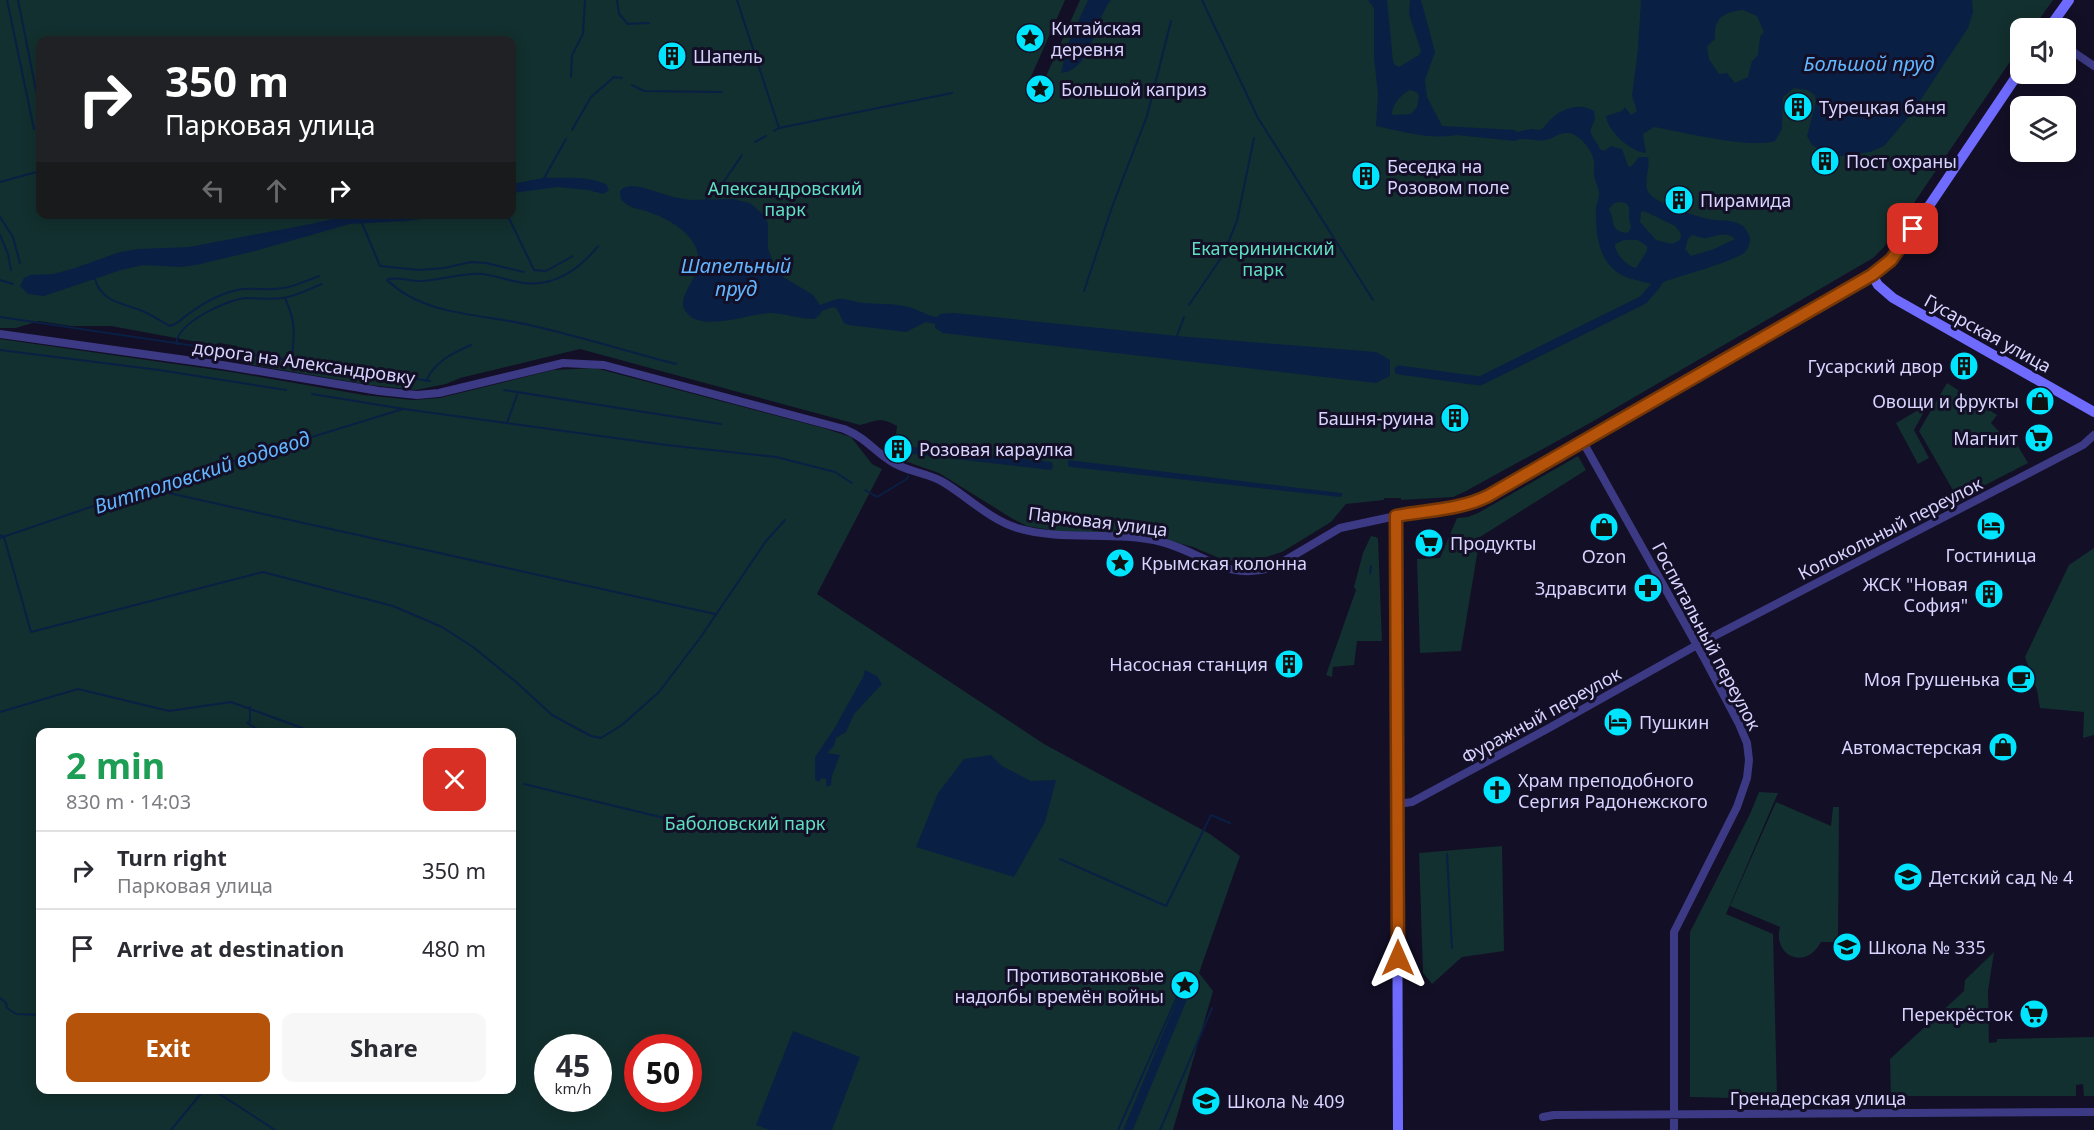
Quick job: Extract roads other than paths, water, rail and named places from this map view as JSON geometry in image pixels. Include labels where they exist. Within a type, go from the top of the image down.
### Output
[{"type":"main road","points":[[2056,18],[2069,0]]},
{"type":"main road","name":"Парковая улица","points":[[1396,516],[1474,503],[1872,275],[1891,260],[1900,249],[2011,84]]},
{"type":"main road","name":"Гусарская улица","points":[[1872,275],[1878,285],[1893,298],[2094,412]]},
{"type":"main road","points":[[1396,516],[1398,1130]]},
{"type":"street","points":[[2076,54],[2094,66]]},
{"type":"street","name":"дорога на Александровку","points":[[0,334],[105,347],[378,391],[410,394],[439,393],[563,363],[604,365],[844,429],[860,436],[874,448]]},
{"type":"street","name":"Колокольный переулок","points":[[1697,645],[2083,445],[2094,435]]},
{"type":"street","name":"Госпитальный переулок","points":[[1583,442],[1697,645],[1747,743],[1749,760],[1747,778],[1737,807],[1674,932],[1674,1130]]},
{"type":"street","name":"Парковая улица","points":[[874,448],[896,465],[944,482],[1004,523],[1017,528],[1037,532],[1137,538],[1161,542],[1219,567],[1238,571],[1257,571],[1274,567],[1340,528],[1396,516]]},
{"type":"street","name":"Фуражный переулок","points":[[1398,804],[1412,802],[1697,645]]},
{"type":"street","name":"Гренадерская улица","points":[[1543,1117],[1554,1115],[2094,1112]]},
{"type":"water","points":[[1088,0],[1111,0],[1105,9],[1092,43],[1080,63],[1072,70],[1061,73],[1068,44]]},
{"type":"water","points":[[1368,0],[1387,0],[1393,61],[1399,67],[1419,55],[1421,51],[1409,14],[1410,0],[1421,0],[1435,52],[1425,80],[1427,97],[1442,126],[1515,130],[1517,132],[1540,130],[1560,112],[1577,107],[1589,108],[1594,111],[1595,120],[1591,132],[1600,149],[1604,151],[1611,146],[1622,149],[1628,166],[1631,167],[1639,157],[1648,157],[1646,185],[1653,197],[1694,215],[1740,224],[1748,232],[1750,242],[1747,249],[1731,260],[1659,284],[1624,276],[1614,270],[1602,253],[1597,231],[1596,207],[1599,194],[1594,176],[1593,158],[1577,136],[1565,133],[1546,140],[1515,141],[1456,135],[1426,136],[1376,126],[1378,94],[1374,58],[1374,8]],"holes":[[[1410,90],[1419,95],[1417,107],[1411,114],[1393,115],[1396,103]],[[1614,203],[1626,203],[1629,207],[1631,227],[1628,233],[1615,228],[1609,209]],[[1644,211],[1675,226],[1681,234],[1680,240],[1672,244],[1656,240],[1640,222],[1641,212]],[[1692,235],[1701,238],[1725,235],[1735,239],[1691,256],[1685,249]],[[1624,240],[1638,240],[1647,246],[1647,251],[1636,268],[1622,259],[1615,244]]]},
{"type":"water","name":"Большой пруд","points":[[1641,0],[1972,0],[1973,12],[1968,28],[1912,113],[1884,146],[1870,152],[1834,157],[1812,145],[1807,136],[1816,101],[1815,95],[1807,90],[1794,88],[1783,97],[1782,129],[1775,141],[1749,143],[1654,127],[1643,134],[1646,153],[1640,152],[1621,140],[1611,128],[1606,116],[1622,111],[1625,107],[1631,115],[1637,111],[1632,96]],"holes":[[[1743,10],[1757,16],[1764,32],[1760,37],[1758,55],[1752,61],[1748,77],[1735,83],[1727,73],[1719,74],[1709,59],[1707,46],[1715,39],[1716,26],[1721,17],[1730,12]]]},
{"type":"water","points":[[543,178],[575,178],[606,184],[609,190],[603,194],[558,187],[516,192],[516,183]]},
{"type":"water","name":"Шапельный пруд","points":[[630,186],[691,200],[733,199],[750,203],[765,216],[768,224],[768,248],[775,268],[780,275],[813,295],[820,305],[843,299],[864,303],[901,305],[937,317],[940,314],[954,313],[1177,336],[1376,352],[1390,360],[1390,376],[1376,383],[943,333],[935,328],[935,324],[926,322],[906,332],[849,325],[844,323],[837,309],[833,307],[822,311],[814,319],[771,313],[722,321],[698,320],[689,315],[683,306],[686,293],[698,268],[699,261],[695,246],[685,232],[670,222],[623,202],[620,191]]},
{"type":"water","points":[[333,219],[419,219],[350,224],[196,265],[181,267],[143,265],[121,270],[44,296],[28,294],[20,286],[24,278],[30,275],[53,274],[120,252],[189,247]]},
{"type":"water","points":[[913,447],[1052,462],[1053,467],[1051,470],[913,454],[910,453]]},
{"type":"water","points":[[1068,460],[1343,494],[1340,497],[1071,467],[1068,466]]},
{"type":"water","points":[[865,670],[877,676],[882,684],[854,714],[846,732],[836,738],[834,746],[827,753],[840,755],[831,785],[826,787],[826,779],[821,778],[819,782],[815,780],[815,757],[834,729]]},
{"type":"water","points":[[991,755],[1002,766],[1031,781],[1056,780],[1045,822],[1014,877],[916,847],[938,793],[964,759]]},
{"type":"water","points":[[793,1031],[860,1057],[832,1130],[770,1130],[756,1125]]},
{"type":"waterway","points":[[7,0],[34,129]]},
{"type":"waterway","points":[[18,0],[36,90]]},
{"type":"waterway","points":[[571,77],[572,55],[583,34],[585,0]]},
{"type":"waterway","points":[[617,0],[619,14],[628,24],[649,23]]},
{"type":"waterway","points":[[737,0],[779,128]]},
{"type":"waterway","points":[[1202,0],[1258,118],[1373,300]]},
{"type":"waterway","points":[[1084,291],[1112,207],[1147,116],[1171,21]]},
{"type":"waterway","points":[[572,130],[591,97],[614,77],[622,78]]},
{"type":"waterway","points":[[632,85],[644,91],[722,92]]},
{"type":"waterway","points":[[774,131],[779,128],[952,93]]},
{"type":"waterway","points":[[755,142],[766,136]]},
{"type":"waterway","points":[[1189,305],[1223,255],[1237,221],[1254,138]]},
{"type":"waterway","points":[[543,180],[566,139]]},
{"type":"waterway","points":[[706,200],[725,180],[742,155]]},
{"type":"waterway","points":[[0,182],[36,172]]},
{"type":"waterway","points":[[0,217],[13,237],[20,263]]},
{"type":"waterway","points":[[509,219],[534,270],[546,271],[573,256]]},
{"type":"waterway","points":[[362,223],[380,266],[419,270],[444,268],[471,262],[524,272]]},
{"type":"waterway","points":[[0,235],[8,254],[11,270]]},
{"type":"waterway","points":[[388,279],[428,281],[475,274],[535,284],[556,279],[575,269],[598,246]]},
{"type":"waterway","points":[[95,279],[107,297],[144,312],[170,326],[220,295],[246,289],[286,288],[319,276]]},
{"type":"waterway","points":[[0,280],[13,284]]},
{"type":"waterway","points":[[387,280],[401,292],[434,307],[544,328],[676,364]]},
{"type":"waterway","points":[[176,344],[179,336],[194,320],[227,303],[246,298],[288,297],[322,284]]},
{"type":"waterway","points":[[1399,370],[1480,381],[1643,300],[1657,284]]},
{"type":"waterway","points":[[285,298],[294,329],[291,362]]},
{"type":"waterway","points":[[0,317],[430,381]]},
{"type":"waterway","points":[[1177,336],[1184,317]]},
{"type":"waterway","points":[[426,381],[439,363],[471,345]]},
{"type":"waterway","points":[[0,350],[159,370],[286,390]]},
{"type":"waterway","points":[[504,390],[721,424]]},
{"type":"waterway","points":[[507,423],[518,392]]},
{"type":"waterway","points":[[312,394],[666,445],[776,457],[835,472],[852,483]]},
{"type":"waterway","name":"Виттоловский водовод","points":[[0,538],[146,488],[403,409]]},
{"type":"waterway","points":[[865,490],[877,497],[907,479],[908,476]]},
{"type":"waterway","points":[[146,488],[715,614]]},
{"type":"waterway","points":[[0,535],[4,537],[31,632],[263,572],[393,606],[442,627],[473,647],[552,715],[591,736],[601,738],[622,725],[659,692],[700,638],[766,541],[785,520]]},
{"type":"waterway","points":[[1370,573],[1371,566]]},
{"type":"waterway","points":[[0,712],[78,689],[169,711],[231,702],[302,728]]},
{"type":"waterway","points":[[250,707],[250,721],[247,723],[255,728]]},
{"type":"waterway","points":[[524,784],[689,824]]},
{"type":"waterway","points":[[1060,859],[1166,906],[1211,815],[1230,823]]},
{"type":"waterway","points":[[1447,854],[1452,948]]},
{"type":"waterway","points":[[1118,1130],[1181,988]]},
{"type":"waterway","points":[[1128,1130],[1186,990]]},
{"type":"waterway","points":[[0,998],[6,1003],[7,1008],[16,1014],[36,1015]]},
{"type":"waterway","points":[[1160,1130],[1212,1008]]},
{"type":"waterway","points":[[171,1130],[201,1094]]},
{"type":"waterway","points":[[220,1094],[275,1130]]},
{"type":"place","name":"Китайская деревня","points":[[1030,38]]},
{"type":"place","name":"Шапель","points":[[672,56]]},
{"type":"place","name":"Большой каприз","points":[[1040,89]]},
{"type":"place","name":"Турецкая баня","points":[[1798,107]]},
{"type":"place","name":"Пост охраны","points":[[1825,161]]},
{"type":"place","name":"Беседка на Розовом поле","points":[[1366,176]]},
{"type":"place","name":"Пирамида","points":[[1679,200]]},
{"type":"place","name":"Гусарский двор","points":[[1964,366]]},
{"type":"place","name":"Овощи и фрукты","points":[[2040,401]]},
{"type":"place","name":"Башня-руина","points":[[1455,418]]},
{"type":"place","name":"Магнит","points":[[2039,438]]},
{"type":"place","name":"Розовая караулка","points":[[898,449]]},
{"type":"place","name":"Гостиница","points":[[1991,526]]},
{"type":"place","name":"Ozon","points":[[1604,527]]},
{"type":"place","name":"Продукты","points":[[1429,543]]},
{"type":"place","name":"Крымская колонна","points":[[1120,563]]},
{"type":"place","name":"Здравсити","points":[[1648,588]]},
{"type":"place","name":"ЖСК \"Новая София\"","points":[[1989,594]]},
{"type":"place","name":"Насосная станция","points":[[1289,664]]},
{"type":"place","name":"Моя Грушенька","points":[[2021,679]]},
{"type":"place","name":"Пушкин","points":[[1618,722]]},
{"type":"place","name":"Автомастерская","points":[[2003,747]]},
{"type":"place","name":"Храм преподобного Сергия Радонежского","points":[[1497,790]]},
{"type":"place","name":"Детский сад № 4","points":[[1908,877]]},
{"type":"place","name":"Школа № 335","points":[[1847,947]]},
{"type":"place","name":"Противотанковые надолбы времён войны","points":[[1185,985]]},
{"type":"place","name":"Перекрёсток","points":[[2034,1014]]},
{"type":"place","name":"Школа № 409","points":[[1206,1101]]},
{"type":"park label","name":"Александровский парк","points":[[785,198]]},
{"type":"park label","name":"Екатерининский парк","points":[[1263,258]]},
{"type":"park label","name":"Баболовский парк","points":[[745,823]]}]
